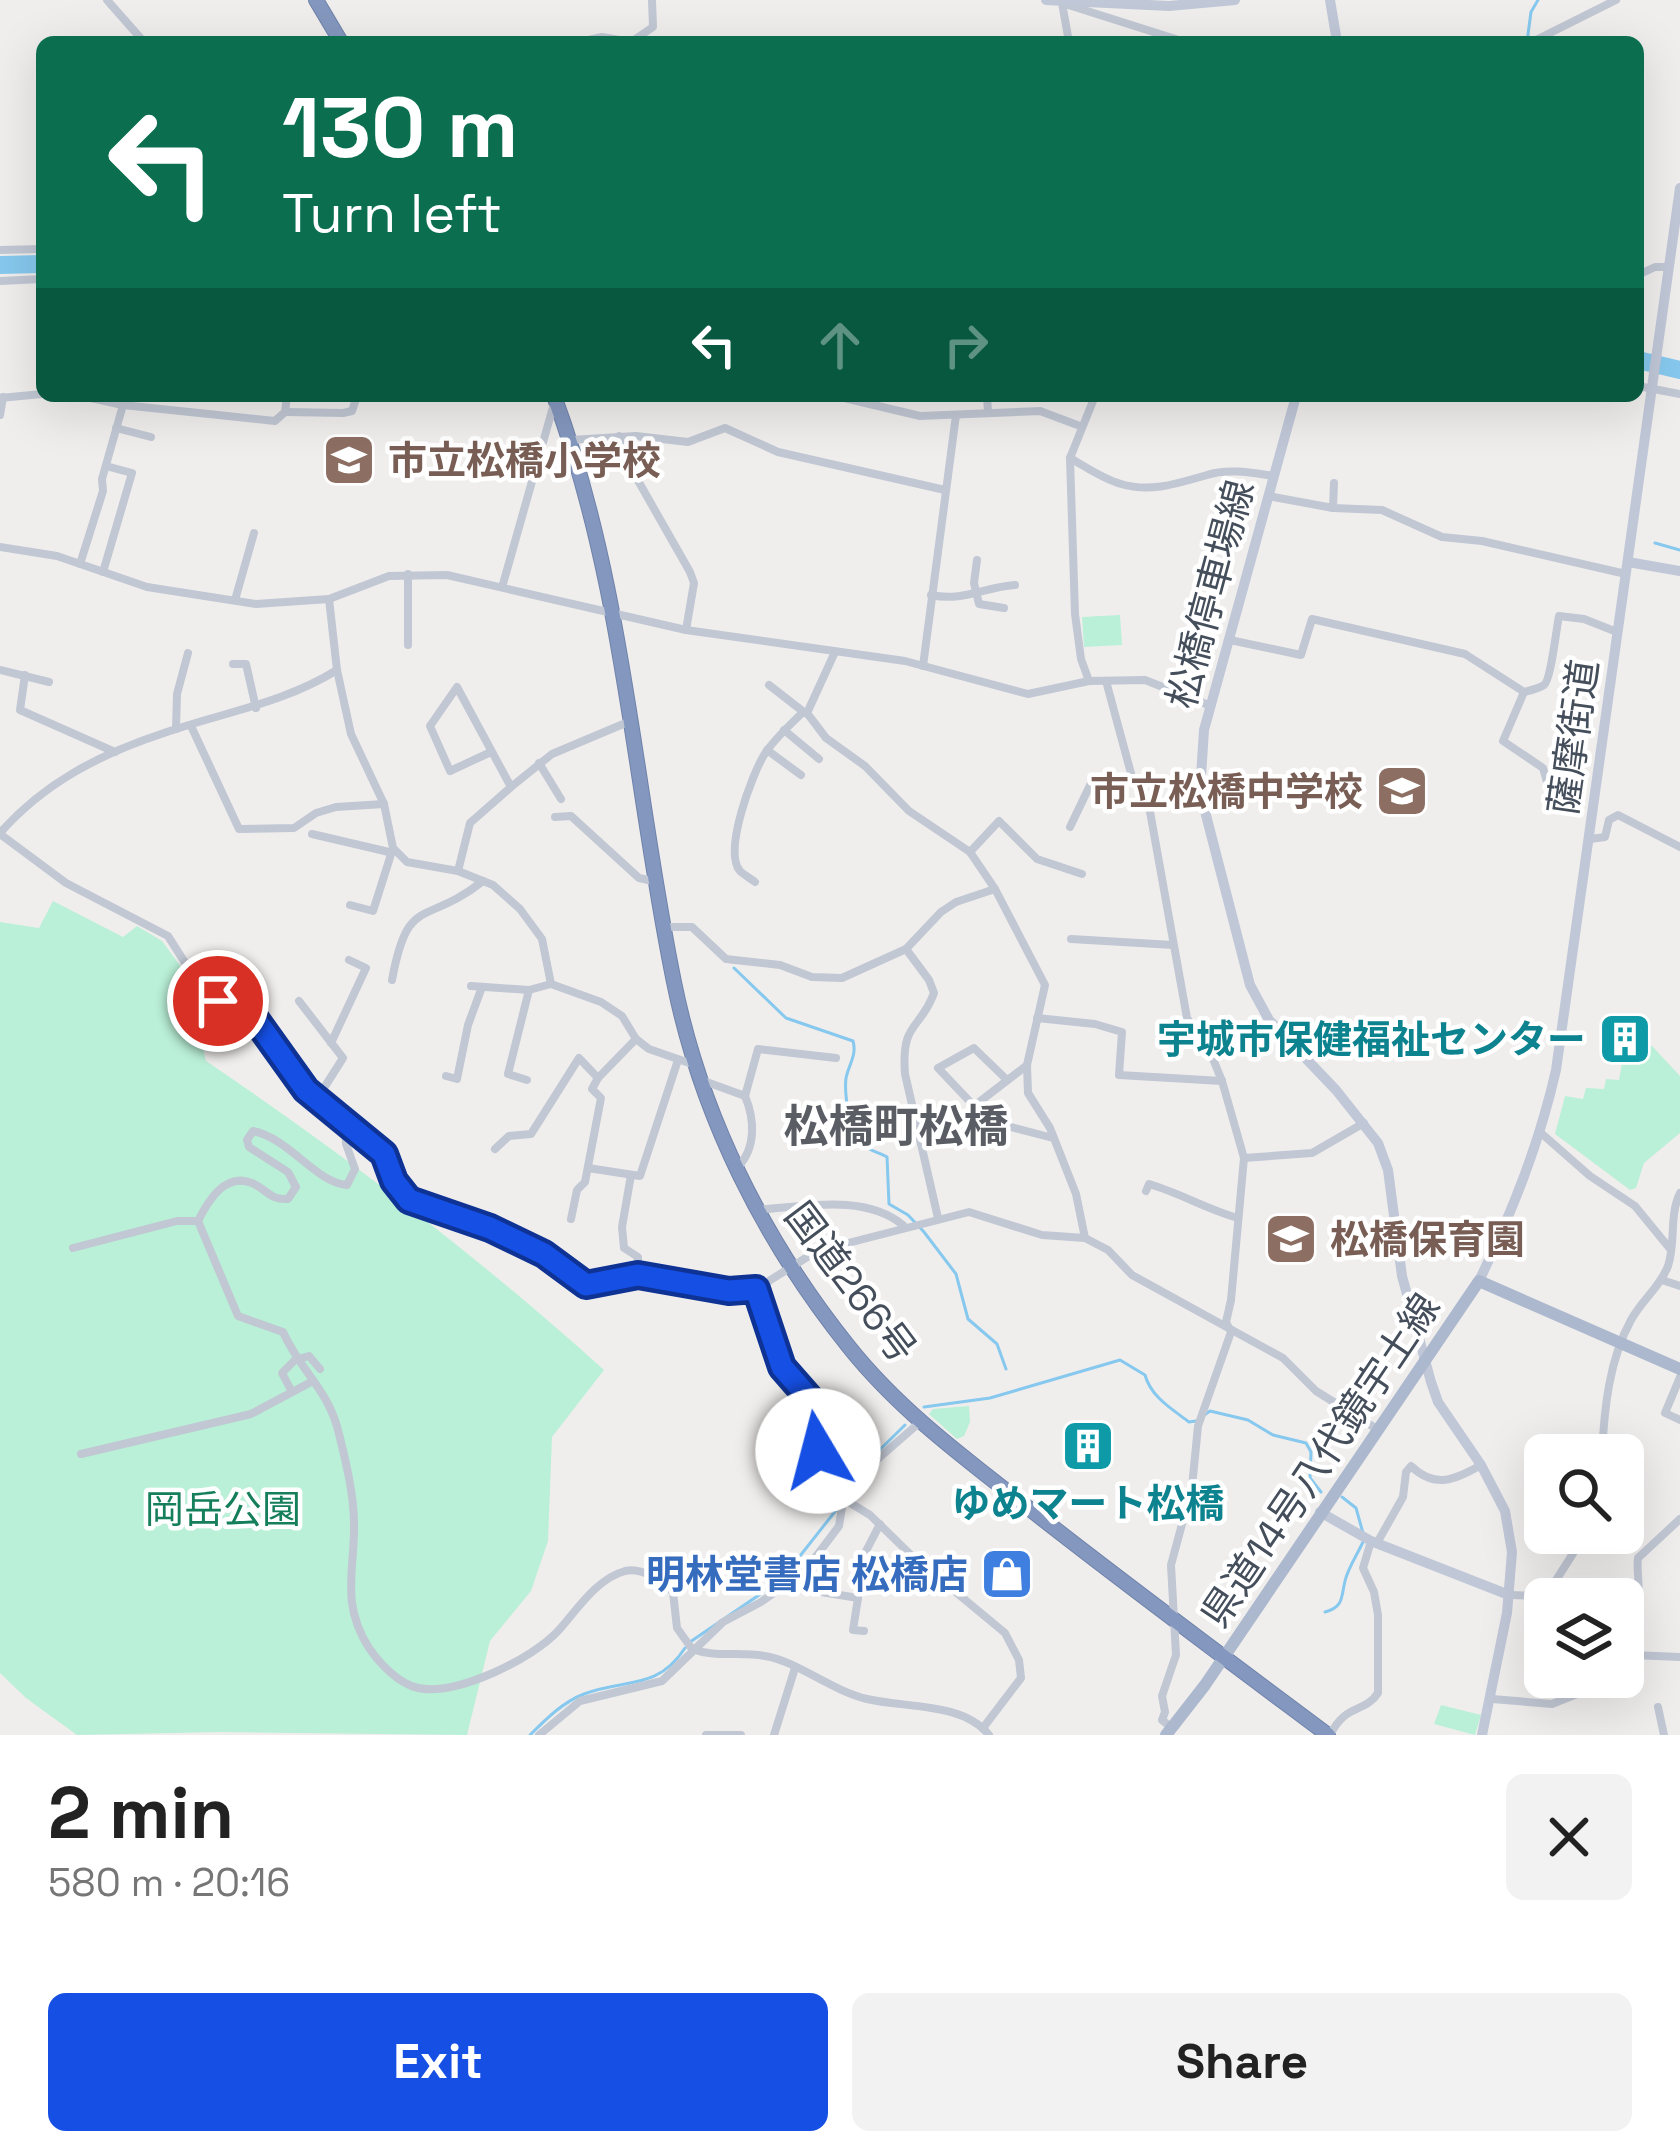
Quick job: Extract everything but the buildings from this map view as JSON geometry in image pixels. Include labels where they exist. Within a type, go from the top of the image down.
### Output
[{"type":"highway","points":[[316,0],[337,36]]},
{"type":"highway","name":"国道266号","points":[[557,402],[599,544],[675,989],[698,1073],[756,1210],[850,1349],[920,1422],[1329,1735]]},
{"type":"main road","name":"県道14号八代鏡宇土線","points":[[1169,1731],[1479,1281],[1680,1373]]},
{"type":"street","points":[[107,0],[139,36]]},
{"type":"street","points":[[639,36],[652,27],[652,0]]},
{"type":"street","points":[[1046,0],[1166,36]]},
{"type":"street","points":[[1062,3],[1169,6],[1235,0]]},
{"type":"street","points":[[1330,0],[1336,36]]},
{"type":"street","points":[[1543,36],[1616,0]]},
{"type":"street","points":[[1062,3],[1068,36]]},
{"type":"street","name":"薩摩街道","points":[[1479,1281],[1512,1212],[1541,1133],[1556,1070],[1627,568],[1647,385],[1680,188]]},
{"type":"street","points":[[0,250],[36,249]]},
{"type":"street","points":[[1644,272],[1669,268]]},
{"type":"street","points":[[0,281],[36,279]]},
{"type":"street","points":[[1647,385],[1680,394]]},
{"type":"street","points":[[0,415],[2,398],[36,395]]},
{"type":"street","points":[[109,402],[275,421],[285,412],[344,413],[352,411],[356,402]]},
{"type":"street","points":[[285,412],[286,402]]},
{"type":"street","points":[[502,584],[554,402]]},
{"type":"street","points":[[861,402],[920,416],[1040,411],[1079,426]]},
{"type":"street","points":[[987,402],[988,412]]},
{"type":"street","points":[[1089,681],[1081,659],[1074,596],[1070,458],[1092,402]]},
{"type":"street","name":"松橋停車場線","points":[[1294,402],[1199,754],[1199,792],[1245,973],[1269,1020],[1364,1123],[1388,1170],[1402,1276],[1438,1402],[1496,1489],[1510,1531],[1509,1595],[1482,1735]]},
{"type":"street","points":[[80,564],[122,405]]},
{"type":"street","points":[[923,666],[956,416]]},
{"type":"street","points":[[116,428],[151,436]]},
{"type":"street","points":[[571,440],[619,436],[688,442],[725,428],[778,452],[945,490]]},
{"type":"street","points":[[619,436],[628,463],[694,583],[686,630]]},
{"type":"street","points":[[1070,458],[1138,488],[1178,485],[1209,474],[1245,471],[1274,476]]},
{"type":"street","points":[[103,572],[132,473],[106,466]]},
{"type":"street","points":[[1334,483],[1334,508]]},
{"type":"street","points":[[1268,496],[1334,508],[1382,510],[1442,537],[1627,568],[1680,572]]},
{"type":"street","points":[[235,600],[254,533]]},
{"type":"street","points":[[0,547],[57,556],[147,587],[256,604],[329,599],[389,576],[448,575],[686,630],[923,666],[1028,694],[1089,681],[1145,680],[1211,706]]},
{"type":"street","points":[[976,560],[979,604],[1004,608]]},
{"type":"street","points":[[408,574],[408,645]]},
{"type":"street","points":[[931,596],[961,598],[989,586],[1016,585]]},
{"type":"street","points":[[329,599],[351,734],[384,804],[391,850],[374,911],[350,905]]},
{"type":"street","points":[[1547,782],[1543,768],[1503,741],[1524,692],[1546,685],[1550,678],[1559,616],[1584,619],[1618,632]]},
{"type":"street","points":[[1230,640],[1300,655],[1312,619],[1465,654],[1524,692]]},
{"type":"street","points":[[755,882],[738,869],[734,858],[737,828],[755,771],[784,730],[805,713],[835,652]]},
{"type":"street","points":[[176,729],[177,694],[188,653]]},
{"type":"street","points":[[233,664],[246,664],[256,708]]},
{"type":"street","points":[[0,670],[49,682]]},
{"type":"street","points":[[337,670],[303,691],[115,752],[34,796],[0,834],[66,883],[168,936],[187,967],[218,1001],[253,1016],[306,1090],[384,1154],[394,1181],[409,1200],[490,1228],[544,1254],[586,1285],[638,1275],[729,1291],[756,1289],[817,1251],[969,1212],[1042,1235],[1085,1238],[1108,1250],[1132,1276],[1283,1358],[1316,1390],[1377,1429]]},
{"type":"street","points":[[25,675],[20,710],[115,752]]},
{"type":"street","points":[[1106,681],[1132,777],[1149,806],[1186,1018],[1211,1054],[1244,1158],[1226,1322],[1231,1332],[1207,1393],[1197,1432],[1192,1486],[1171,1565],[1175,1660],[1162,1696],[1162,1720],[1169,1731]]},
{"type":"street","points":[[769,685],[805,713],[826,738],[865,766],[909,811],[970,852],[995,889],[1045,985],[1027,1065],[1028,1093],[1054,1138],[1076,1193],[1085,1238]]},
{"type":"street","points":[[491,752],[450,771],[430,726],[457,687],[511,787]]},
{"type":"street","points":[[458,871],[470,823],[511,787],[552,754],[630,721]]},
{"type":"street","points":[[191,726],[239,829],[294,828],[336,806],[384,804]]},
{"type":"street","points":[[784,730],[818,759]]},
{"type":"street","points":[[767,750],[801,775]]},
{"type":"street","points":[[539,764],[562,799]]},
{"type":"street","points":[[1070,826],[1094,777],[1123,786],[1132,777]]},
{"type":"street","points":[[1590,839],[1605,837],[1609,820],[1618,815],[1680,847]]},
{"type":"street","points":[[555,818],[571,816],[639,878],[658,883]]},
{"type":"street","points":[[970,852],[999,820],[1037,859],[1082,874]]},
{"type":"street","points":[[312,834],[391,850],[407,862],[458,871],[483,881],[520,908],[537,931],[550,984]]},
{"type":"street","points":[[392,980],[400,940],[409,923],[424,912],[457,902],[483,881]]},
{"type":"street","points":[[665,928],[692,927],[726,958],[829,979],[867,969],[906,949],[940,912],[995,889]]},
{"type":"street","points":[[1070,939],[1173,945]]},
{"type":"street","points":[[906,949],[934,993],[908,1033],[903,1051],[904,1074],[938,1218]]},
{"type":"street","points":[[331,1043],[366,968],[349,960]]},
{"type":"street","points":[[468,1082],[452,1078],[477,987],[529,990],[550,984],[601,1002],[622,1016],[637,1039],[745,1096],[752,1111],[751,1143],[736,1169]]},
{"type":"street","points":[[526,1080],[508,1074],[529,990]]},
{"type":"street","points":[[299,1001],[343,1058],[317,1100]]},
{"type":"street","points":[[1037,1018],[1122,1032],[1119,1075],[1222,1081]]},
{"type":"street","points":[[571,1219],[598,1129],[601,1098],[592,1089],[637,1039]]},
{"type":"street","points":[[1005,1079],[974,1048],[938,1068],[992,1122],[1054,1138]]},
{"type":"street","points":[[745,1096],[758,1049],[836,1058]]},
{"type":"street","points":[[495,1149],[509,1136],[531,1135],[579,1058],[598,1078]]},
{"type":"street","points":[[588,1168],[640,1176],[678,1060]]},
{"type":"street","points":[[974,1106],[1027,1065]]},
{"type":"street","points":[[198,1220],[221,1187],[236,1181],[252,1183],[273,1200],[288,1199],[296,1187],[289,1172],[249,1147],[247,1139],[253,1132],[270,1135],[332,1181],[347,1185],[355,1169],[346,1144],[345,1122]]},
{"type":"street","points":[[1244,1158],[1312,1153],[1364,1123]]},
{"type":"street","points":[[1541,1133],[1590,1177],[1635,1206],[1672,1251]]},
{"type":"street","points":[[631,1175],[622,1227],[624,1248],[638,1257],[638,1275]]},
{"type":"street","points":[[1146,1191],[1149,1184],[1178,1192],[1207,1210],[1238,1218]]},
{"type":"street","points":[[1603,1434],[1605,1404],[1631,1320],[1662,1280],[1672,1251],[1680,1193]]},
{"type":"street","points":[[756,1210],[865,1206],[884,1209],[913,1225]]},
{"type":"street","points":[[73,1248],[177,1221],[198,1220]]},
{"type":"street","points":[[198,1220],[238,1316],[283,1332],[295,1360],[331,1402],[354,1523],[348,1576],[358,1620],[368,1647],[398,1678],[416,1688],[458,1685],[527,1657],[558,1631],[573,1608],[620,1572],[636,1570],[673,1592],[676,1628],[692,1649],[767,1656],[845,1693],[958,1715],[986,1731],[1018,1685],[1019,1660],[1005,1633],[862,1509],[830,1490],[818,1444],[824,1415],[782,1367],[756,1289]]},
{"type":"street","points":[[1662,1280],[1680,1286]]},
{"type":"street","points":[[292,1392],[282,1372],[295,1360],[309,1356],[320,1370]]},
{"type":"street","points":[[1680,1373],[1665,1413],[1680,1420]]},
{"type":"street","points":[[81,1454],[251,1414],[313,1381]]},
{"type":"street","points":[[538,1735],[580,1701],[662,1681],[723,1622],[805,1571],[839,1526],[843,1501],[856,1477],[920,1422]]},
{"type":"street","points":[[1329,1735],[1342,1714],[1374,1700],[1378,1693],[1378,1615],[1363,1568],[1369,1540],[1403,1497],[1406,1472],[1411,1466],[1430,1480],[1453,1481],[1481,1465]]},
{"type":"street","points":[[1320,1512],[1369,1540],[1509,1595],[1546,1595],[1572,1554]]},
{"type":"street","points":[[1638,1578],[1638,1558],[1680,1519]]},
{"type":"street","points":[[854,1630],[866,1549],[880,1524]]},
{"type":"street","points":[[900,1579],[930,1571]]},
{"type":"street","points":[[814,1592],[858,1598]]},
{"type":"street","points":[[1644,1656],[1680,1657]]},
{"type":"street","points":[[774,1735],[794,1667]]},
{"type":"street","points":[[1492,1699],[1552,1704],[1567,1698]]},
{"type":"street","points":[[1658,1707],[1664,1735]]},
{"type":"street","points":[[706,1735],[741,1735]]},
{"type":"green space","points":[[1120,615],[1122,645],[1084,647],[1082,617]]},
{"type":"green space","name":"岡岳公園","points":[[53,901],[123,937],[137,926],[162,941],[204,998],[199,1031],[206,1061],[411,1209],[604,1370],[552,1437],[548,1541],[531,1591],[490,1641],[467,1735],[77,1735],[0,1673],[0,922],[39,928]]},
{"type":"green space","points":[[1632,1042],[1652,1046],[1680,1076],[1680,1133],[1644,1163],[1636,1188],[1630,1190],[1555,1134],[1565,1096],[1583,1099],[1586,1088],[1604,1089],[1606,1079],[1619,1080],[1622,1063],[1629,1063]]},
{"type":"green space","points":[[969,1406],[970,1422],[964,1436],[957,1439],[929,1414],[933,1409]]},
{"type":"green space","points":[[1441,1705],[1481,1715],[1475,1735],[1434,1724]]},
{"type":"waterway","points":[[1528,36],[1538,0]]},
{"type":"waterway","points":[[0,265],[36,264]]},
{"type":"waterway","points":[[1644,361],[1680,370]]},
{"type":"waterway","points":[[1655,543],[1680,550]]},
{"type":"waterway","points":[[734,968],[786,1018],[853,1041],[846,1085],[854,1131],[865,1146],[887,1157],[889,1204],[908,1215],[956,1274],[968,1319],[997,1344],[1006,1369]]},
{"type":"waterway","points":[[924,1407],[990,1398],[1120,1360],[1145,1375],[1169,1407],[1189,1422],[1196,1421]]},
{"type":"waterway","points":[[1203,1416],[1210,1411],[1248,1420],[1273,1435],[1306,1443],[1311,1452],[1310,1478],[1321,1492]]},
{"type":"waterway","points":[[843,1491],[905,1425]]},
{"type":"waterway","points":[[1342,1497],[1356,1508],[1363,1533]]},
{"type":"waterway","points":[[690,1642],[781,1580],[837,1509]]},
{"type":"waterway","points":[[1325,1612],[1341,1601],[1348,1571],[1363,1542]]},
{"type":"waterway","points":[[530,1735],[576,1697],[652,1677],[685,1648]]},
{"type":"place","name":"市立松橋小学校","points":[[349,460]]},
{"type":"place","name":"市立松橋中学校","points":[[1402,791]]},
{"type":"place","name":"宇城市保健福祉センター","points":[[1625,1039]]},
{"type":"place","name":"松橋保育園","points":[[1291,1239]]},
{"type":"place","name":"ゆめマート松橋","points":[[1088,1446]]},
{"type":"place","name":"明林堂書店 松橋店","points":[[1007,1574]]},
{"type":"district","name":"松橋町松橋","points":[[896,1126]]},
{"type":"route","points":[[218,1001],[253,1016],[306,1090],[384,1154],[394,1181],[409,1200],[490,1228],[544,1254],[586,1285],[638,1275],[729,1291],[756,1289],[782,1367],[824,1415],[818,1451]]}]
